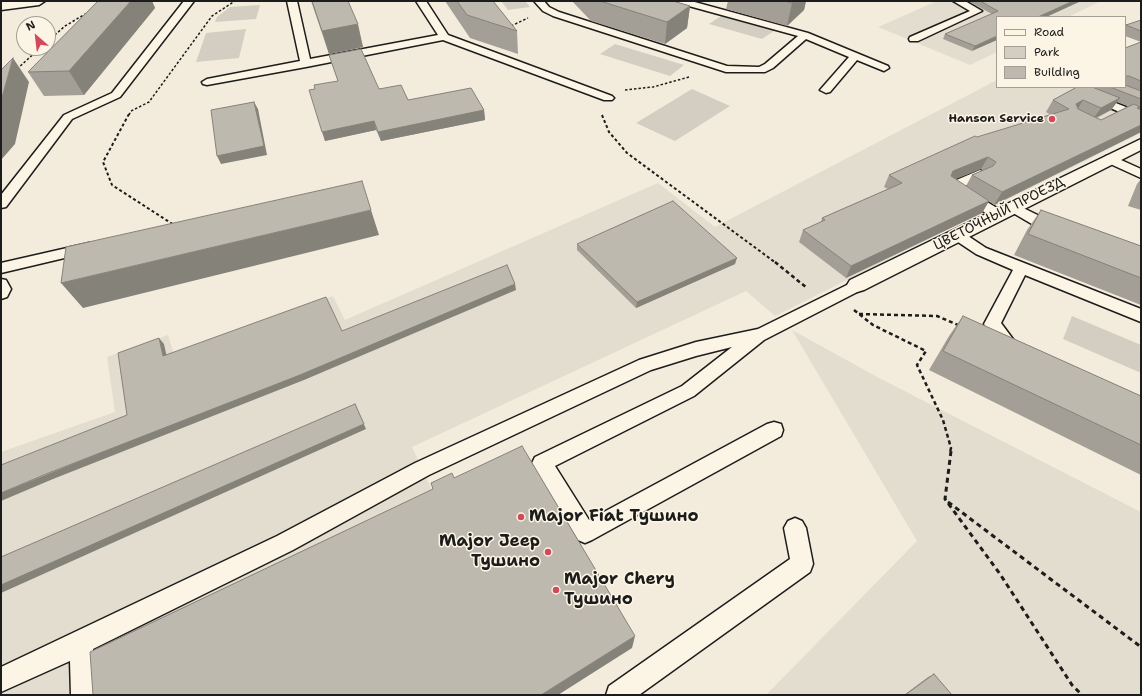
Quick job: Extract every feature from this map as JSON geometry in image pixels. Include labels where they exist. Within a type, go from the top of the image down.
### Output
[{"type":"street","points":[[1,6],[39,1]]},
{"type":"street","name":"ЦВЕТОЧНЫЙ ПРОЕЗД","points":[[857,285],[1141,144]]},
{"type":"lane","points":[[1,204],[68,117],[116,95],[189,1]]},
{"type":"lane","points":[[292,1],[306,64]]},
{"type":"lane","points":[[421,1],[444,37]]},
{"type":"lane","points":[[682,1],[805,35],[884,68]]},
{"type":"lane","points":[[914,39],[977,11],[958,1]]},
{"type":"lane","points":[[543,5],[556,14],[726,69],[761,70],[769,66],[805,35]]},
{"type":"lane","points":[[207,82],[444,37],[608,98]]},
{"type":"lane","points":[[826,90],[855,56]]},
{"type":"lane","points":[[1085,94],[1141,117]]},
{"type":"lane","points":[[1110,118],[1124,110]]},
{"type":"lane","points":[[1110,159],[1141,174]]},
{"type":"lane","points":[[980,174],[952,187],[1005,211],[1070,235]]},
{"type":"lane","points":[[957,235],[981,250],[1141,316]]},
{"type":"lane","points":[[1,268],[101,245]]},
{"type":"lane","points":[[1022,267],[992,324],[1010,349],[1024,355]]},
{"type":"lane","points":[[1,284],[3,289],[1,293]]},
{"type":"lane","points":[[774,430],[585,533],[542,463],[688,391],[762,334],[857,285]]},
{"type":"lane","points":[[1,680],[81,643],[285,543],[422,469],[645,365],[696,349],[762,334]]},
{"type":"lane","points":[[618,695],[802,564],[795,528]]},
{"type":"lane","points":[[81,643],[83,695]]},
{"type":"path","points":[[178,228],[112,185],[103,162],[131,111],[149,102],[212,16],[235,1]]},
{"type":"path","points":[[470,46],[543,5]]},
{"type":"path","points":[[56,34],[80,16],[93,10]]},
{"type":"path","points":[[12,73],[31,56]]},
{"type":"path","points":[[726,69],[644,88],[591,92],[609,132],[627,153],[760,249],[823,302]]},
{"type":"path","points":[[849,306],[873,325],[926,351],[917,365],[943,420],[951,448],[945,499],[1000,574],[1072,684],[1082,695]]},
{"type":"path","points":[[859,314],[937,316],[964,328]]},
{"type":"path","points":[[945,499],[1141,647]]},
{"type":"shaded area","points":[[937,1],[1101,1],[1070,16],[996,16],[996,52],[970,65],[878,27]]},
{"type":"shaded area","points":[[996,81],[996,88],[1094,88],[1141,107],[1141,133],[775,316],[746,291],[412,447],[527,695],[1,695],[1,452],[115,412],[107,357],[168,335],[174,355],[333,296],[345,320],[658,183],[715,227]]},
{"type":"shaded area","points":[[792,330],[881,379],[1141,512],[1141,695],[766,695],[917,541]]},
{"type":"green space","points":[[501,1],[525,1],[530,7],[508,10]]},
{"type":"green space","points":[[260,5],[256,19],[215,22],[217,17],[230,7]]},
{"type":"green space","points":[[721,16],[774,31],[762,39],[709,24]]},
{"type":"green space","points":[[246,29],[239,58],[196,62],[206,33]]},
{"type":"green space","points":[[615,44],[684,65],[670,76],[600,54]]},
{"type":"green space","points":[[692,89],[730,106],[675,141],[636,123]]},
{"type":"green space","points":[[1072,316],[1141,345],[1141,373],[1063,339]]},
{"type":"building","points":[[98,1],[131,1],[69,71],[28,72],[44,56],[56,56],[56,44]]},
{"type":"building","points":[[312,1],[348,1],[358,24],[322,31]]},
{"type":"building","points":[[457,1],[493,1],[517,31],[467,15]]},
{"type":"building","points":[[600,1],[673,1],[690,6],[667,22]]},
{"type":"building","points":[[784,1],[795,1],[792,3]]},
{"type":"building","points":[[980,1],[1073,1],[1040,16],[996,16],[996,36],[975,46],[945,34],[998,11]]},
{"type":"building","points":[[1141,20],[1141,31],[1126,25]]},
{"type":"building","points":[[1141,42],[1141,81],[1126,76],[1126,48]]},
{"type":"building","points":[[361,49],[379,89],[401,85],[408,100],[471,88],[484,110],[378,132],[374,121],[322,132],[309,90],[315,89],[314,85],[338,81],[329,55]]},
{"type":"building","points":[[13,58],[1,101],[1,70]]},
{"type":"building","points":[[1126,85],[1141,91],[1141,99],[1113,88],[1126,88]]},
{"type":"building","points":[[1075,88],[1095,88],[1120,98],[1101,108],[1083,100],[1076,104],[1078,109],[1101,120],[1134,104],[1140,107],[1137,108],[1141,110],[1141,125],[1002,192],[972,175],[993,166],[996,162],[988,157],[953,171],[951,176],[989,201],[851,266],[803,230],[825,220],[822,218],[902,183],[889,175],[975,136],[977,137],[1069,109],[1053,100]]},
{"type":"building","points":[[254,102],[264,146],[217,156],[211,110]]},
{"type":"building","points":[[362,181],[371,210],[61,283],[66,247]]},
{"type":"building","points":[[673,201],[737,258],[637,302],[577,244]]},
{"type":"building","points":[[1041,210],[1141,246],[1141,278],[1028,234]]},
{"type":"building","points":[[507,265],[515,284],[300,375],[1,493],[1,465],[127,415],[118,353],[159,338],[163,356],[326,297],[342,331]]},
{"type":"building","points":[[963,316],[1141,396],[1141,445],[943,351]]},
{"type":"building","points":[[355,404],[364,424],[1,585],[1,557]]},
{"type":"building","points":[[522,446],[635,636],[541,695],[93,695],[90,652],[433,489],[431,483],[452,473],[454,478]]},
{"type":"building","points":[[934,674],[952,695],[905,695]]},
{"type":"place","name":"Hanson Service","points":[[1052,119]]},
{"type":"place","name":"Major Fiat Тушино","points":[[521,517]]},
{"type":"place","name":"Major Jeep Тушино","points":[[548,552]]},
{"type":"place","name":"Major Chery Тушино","points":[[556,590]]}]
